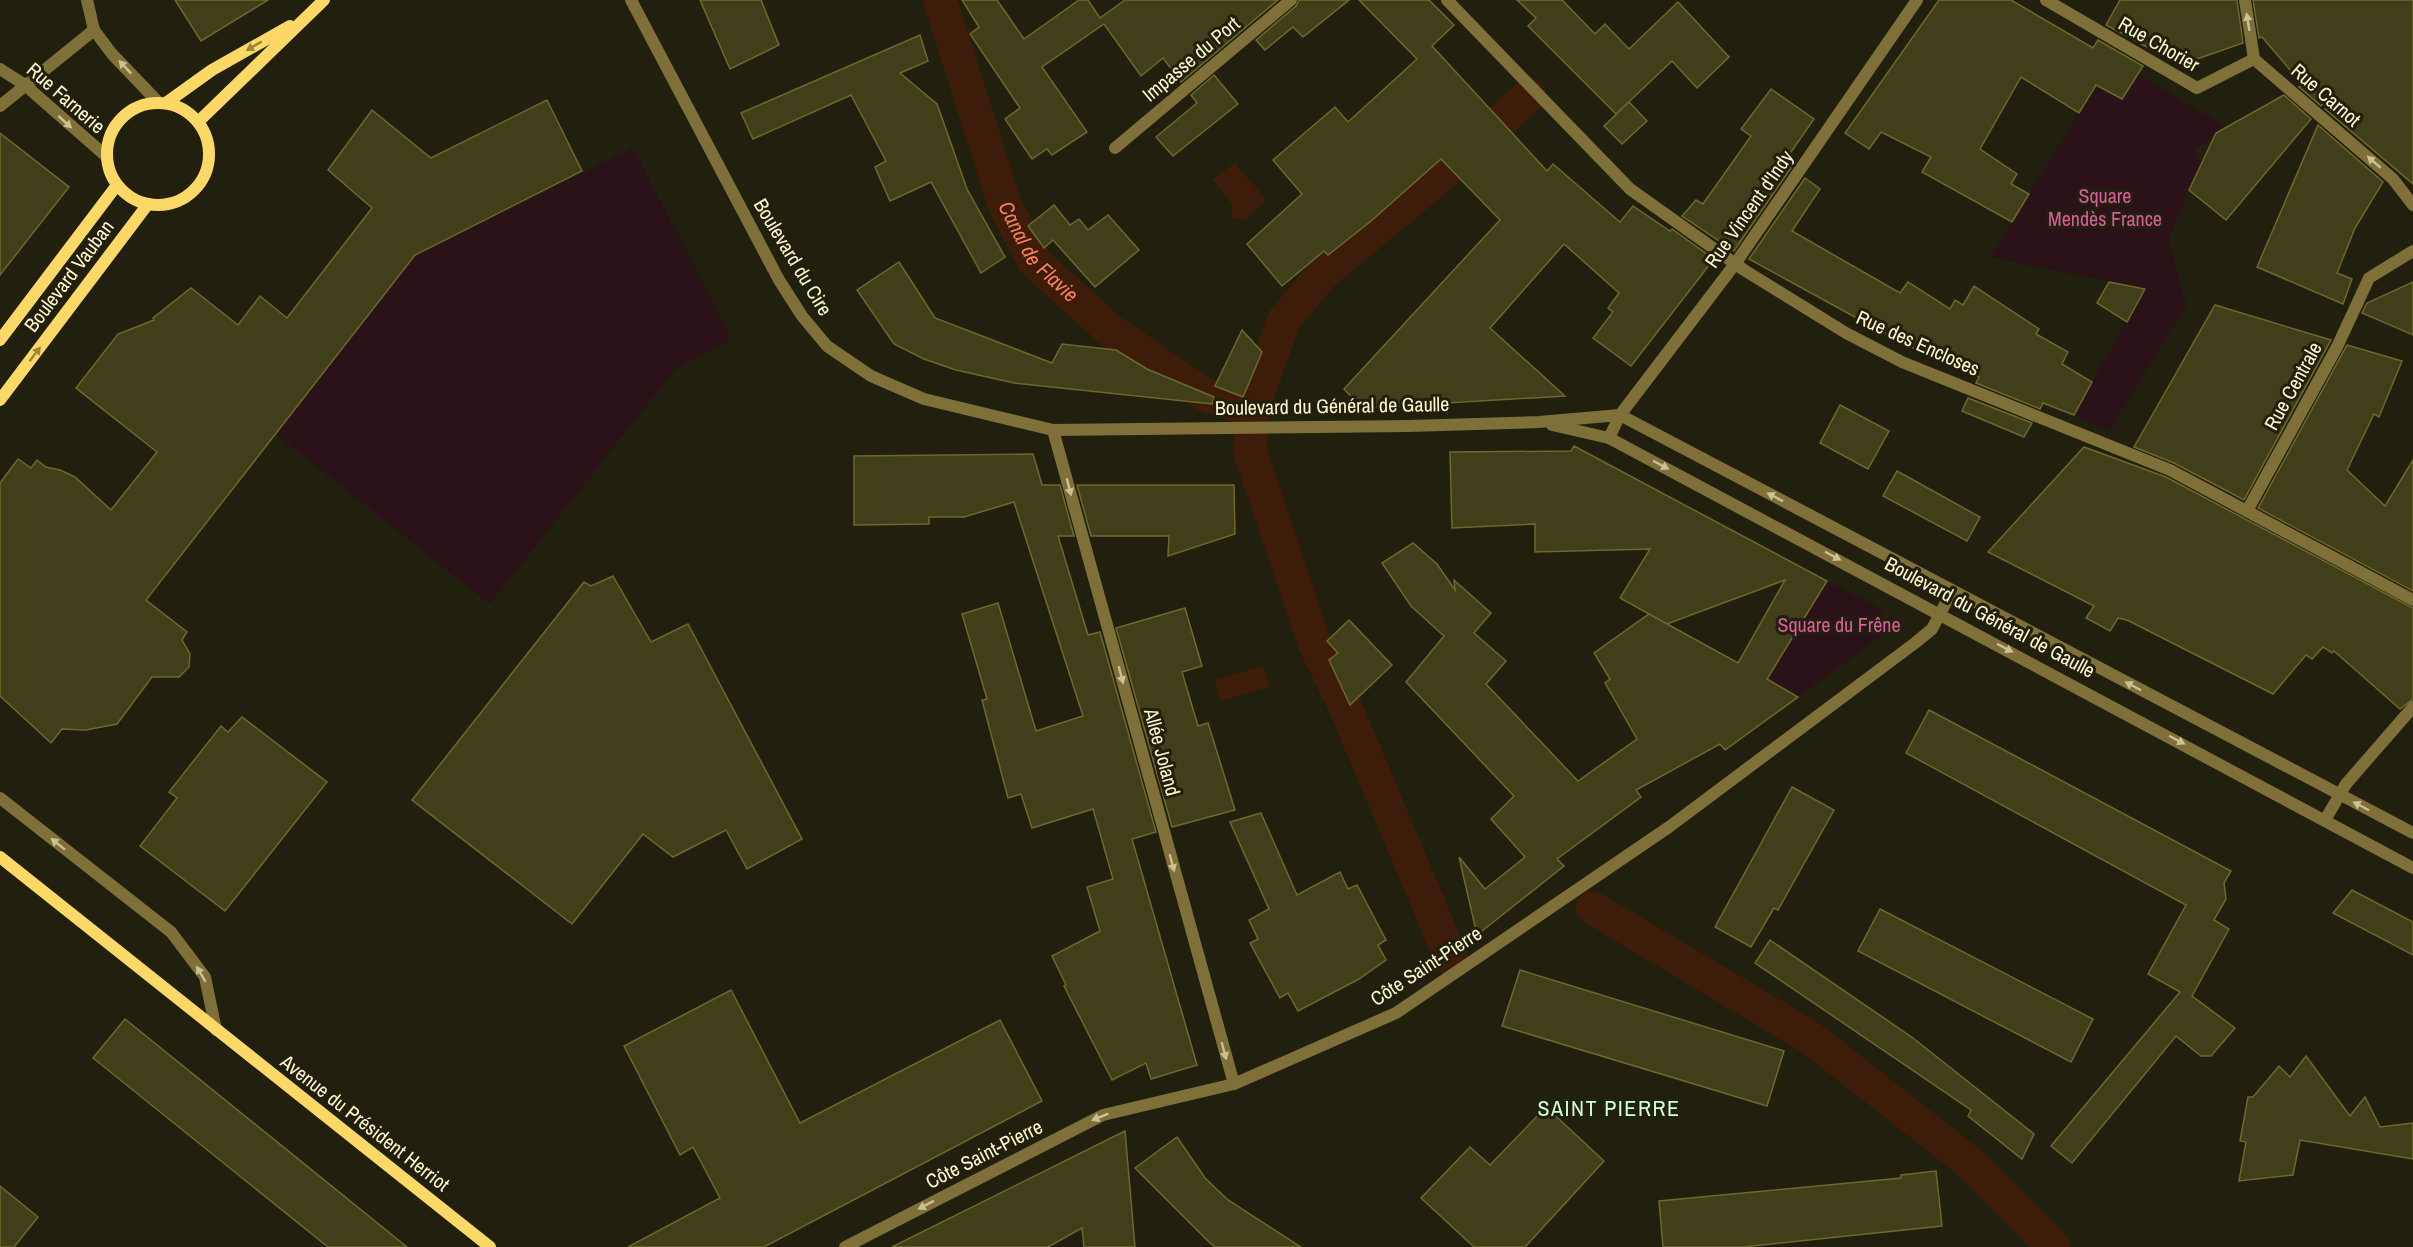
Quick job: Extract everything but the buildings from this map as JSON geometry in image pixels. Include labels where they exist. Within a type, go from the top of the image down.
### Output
[{"type":"main road","points":[[198,122],[324,0]]},
{"type":"main road","points":[[162,103],[212,70],[304,17]]},
{"type":"main road","points":[[162,103],[184,110],[198,122],[205,135],[209,151],[207,166],[192,192],[178,201],[164,205],[148,204],[126,194],[117,185],[110,172],[107,157],[108,141],[115,125],[127,113],[141,105],[162,103]]},
{"type":"main road","name":"Boulevard Vauban","points":[[0,340],[117,185]]},
{"type":"main road","name":"Boulevard Vauban","points":[[0,400],[148,204]]},
{"type":"main road","name":"Avenue du Président Herriot","points":[[0,857],[490,1247]]},
{"type":"street","points":[[87,0],[94,30],[112,54],[162,103]]},
{"type":"street","name":"Boulevard du Cire","points":[[631,0],[779,280],[802,316],[827,346],[871,376],[924,399],[1053,430],[1126,428]]},
{"type":"street","name":"Impasse du Port","points":[[1115,148],[1291,0]]},
{"type":"street","name":"Rue des Encloses","points":[[1447,0],[1630,189],[1736,264],[1846,333],[1902,362],[2170,470],[2413,600]]},
{"type":"street","name":"Rue Vincent d'Indy","points":[[1609,438],[1620,415],[1736,264],[1917,0]]},
{"type":"street","name":"Rue Chorier","points":[[2046,0],[2197,88],[2254,59]]},
{"type":"street","points":[[2245,0],[2254,59]]},
{"type":"street","points":[[0,106],[94,30]]},
{"type":"street","name":"Rue Carnot","points":[[2254,59],[2393,179],[2413,205]]},
{"type":"street","name":"Rue Farnerie","points":[[0,69],[25,85],[107,157]]},
{"type":"street","name":"Rue Centrale","points":[[2247,511],[2337,347],[2368,278],[2413,251]]},
{"type":"street","name":"Boulevard du Général de Gaulle","points":[[1126,428],[1539,422],[1620,415],[2413,833]]},
{"type":"street","name":"Boulevard du Général de Gaulle","points":[[1539,422],[1609,438],[1941,613],[2413,868]]},
{"type":"street","name":"Allée Joland","points":[[1053,430],[1234,1084]]},
{"type":"street","name":"Côte Saint-Pierre","points":[[844,1247],[1102,1115],[1234,1084],[1396,1013],[1669,827],[1915,643],[1932,629],[1952,591]]},
{"type":"street","points":[[2325,820],[2338,794],[2413,707]]},
{"type":"street","points":[[0,798],[171,932],[205,977],[216,1030]]},
{"type":"green space","name":"Square Mendès France","points":[[2138,74],[2228,129],[2195,149],[2197,157],[2202,162],[2168,240],[2186,305],[2109,431],[2074,415],[2145,289],[1991,257],[2096,85]]},
{"type":"green space","points":[[633,148],[731,339],[674,370],[490,604],[276,434],[423,246],[427,250]]},
{"type":"green space","name":"Square du Frêne","points":[[1827,581],[1881,609],[1884,634],[1798,697],[1767,679]]},
{"type":"shaded area","points":[[1235,163],[1267,200],[1243,221],[1231,217],[1232,204],[1212,179]]},
{"type":"shaded area","points":[[1263,666],[1270,687],[1221,701],[1214,680]]},
{"type":"waterway","name":"Canal de Flavie","points":[[940,0],[1005,205],[1034,261],[1111,331],[1205,395],[1252,410]]},
{"type":"waterway","points":[[1452,960],[1345,706],[1314,642],[1250,451],[1252,410],[1284,320],[1323,273],[1443,174],[1529,95]]},
{"type":"waterway","points":[[1593,908],[1811,1038],[1970,1163],[2054,1247]]},
{"type":"district","name":"SAINT PIERRE","points":[[1609,1108]]}]
